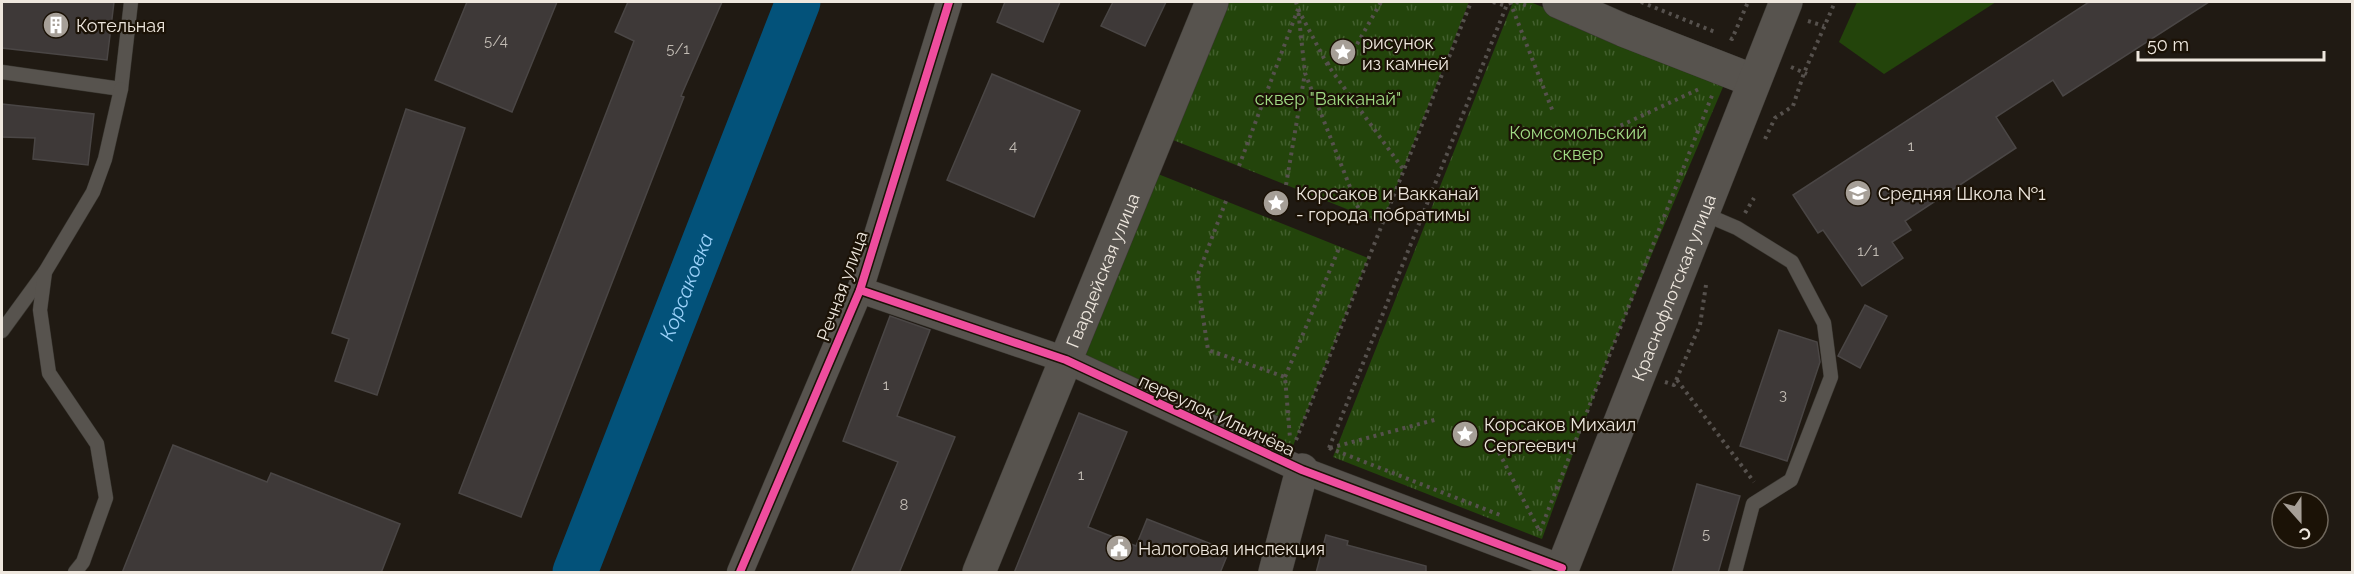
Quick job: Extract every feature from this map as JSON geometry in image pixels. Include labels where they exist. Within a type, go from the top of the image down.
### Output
[{"type":"main road","name":"Гвардейская улица","points":[[979,573],[1212,2]]},
{"type":"main road","name":"Краснофлотская улица","points":[[1561,570],[1786,2]]},
{"type":"main road","points":[[1549,6],[1623,30],[1754,81]]},
{"type":"main road","points":[[1275,573],[1294,462]]},
{"type":"street","name":"Речная улица","points":[[740,573],[860,290],[949,2]]},
{"type":"street","name":"переулок Ильичёва","points":[[860,290],[1066,360],[1294,462],[1561,570]]},
{"type":"lane","points":[[2,331],[45,272],[93,192],[105,159],[121,89],[131,2]]},
{"type":"lane","points":[[2,72],[121,89]]},
{"type":"lane","points":[[1702,213],[1737,228],[1792,262],[1824,323],[1831,377],[1791,480],[1753,504],[1735,573]]},
{"type":"lane","points":[[45,272],[40,310],[50,373],[97,444],[106,498],[83,562],[75,573]]},
{"type":"path","points":[[1296,2],[1305,73],[1361,215]]},
{"type":"path","points":[[1327,64],[1352,54],[1381,2]]},
{"type":"path","points":[[1294,462],[1404,169],[1471,2]]},
{"type":"path","points":[[1493,2],[1508,3]]},
{"type":"path","points":[[1516,2],[1549,6]]},
{"type":"path","points":[[1641,2],[1709,30]]},
{"type":"path","points":[[1732,39],[1748,2]]},
{"type":"path","points":[[1762,147],[1775,117],[1792,106],[1835,2]]},
{"type":"path","points":[[1508,3],[1553,112]]},
{"type":"path","points":[[1329,448],[1508,3]]},
{"type":"path","points":[[1298,9],[1327,64],[1404,169]]},
{"type":"path","points":[[1239,166],[1298,9]]},
{"type":"path","points":[[1286,185],[1305,73]]},
{"type":"path","points":[[1607,132],[1708,85]]},
{"type":"path","points":[[1539,531],[1713,92]]},
{"type":"path","points":[[1226,201],[1197,277],[1208,350],[1285,377]]},
{"type":"path","points":[[1294,462],[1285,377],[1340,246]]},
{"type":"path","points":[[1674,385],[1700,325],[1707,277]]},
{"type":"path","points":[[1677,380],[1764,496]]},
{"type":"path","points":[[1329,448],[1438,419]]},
{"type":"path","points":[[1492,439],[1539,531]]},
{"type":"path","points":[[1329,448],[1506,518]]},
{"type":"path","points":[[1528,526],[1539,531]]},
{"type":"green space","name":"сквер \"Вакканай\"","points":[[1229,2],[1469,2],[1382,223],[1173,140]]},
{"type":"green space","name":"Комсомольский сквер","points":[[1513,2],[1530,2],[1726,80],[1608,357],[1542,539],[1333,457]]},
{"type":"green space","points":[[1857,2],[1996,2],[1884,74],[1839,42]]},
{"type":"green space","points":[[1158,174],[1368,258],[1291,451],[1084,359]]},
{"type":"building","name":"Котельная","points":[[2,2],[114,2],[107,60],[2,48]]},
{"type":"building","points":[[467,2],[557,2],[512,112],[435,80]]},
{"type":"building","points":[[628,2],[722,2],[681,96],[684,97],[521,517],[459,493],[634,41],[615,32]]},
{"type":"building","points":[[1005,2],[1060,2],[1043,42],[997,22]]},
{"type":"building","points":[[1113,2],[1166,2],[1145,46],[1101,26]]},
{"type":"building","points":[[2089,2],[2209,2],[2063,96],[2053,80],[1996,117],[2016,148],[1905,221],[1911,230],[1892,242],[1903,258],[1862,286],[1823,230],[1818,233],[1793,195]]},
{"type":"building","points":[[992,74],[1080,111],[1034,217],[947,180]]},
{"type":"building","points":[[2,104],[94,114],[88,165],[33,159],[35,138],[2,137]]},
{"type":"building","points":[[406,109],[465,128],[377,395],[335,381],[349,339],[332,333]]},
{"type":"building","points":[[1865,305],[1887,316],[1860,368],[1838,356]]},
{"type":"building","points":[[890,316],[930,330],[897,416],[955,437],[899,573],[851,573],[898,462],[843,441]]},
{"type":"building","points":[[1779,330],[1817,342],[1820,362],[1787,461],[1740,446]]},
{"type":"building","points":[[1079,413],[1127,432],[1088,527],[1136,546],[1147,519],[1229,551],[1220,573],[1014,573]]},
{"type":"building","points":[[173,445],[267,482],[271,473],[400,524],[381,573],[122,573]]},
{"type":"building","points":[[1697,484],[1740,496],[1718,573],[1672,573]]},
{"type":"building","points":[[1326,535],[1348,541],[1347,545],[1426,566],[1426,573],[1316,573]]},
{"type":"waterway","name":"Корсаковка","points":[[575,572],[798,2]]},
{"type":"cycle path","points":[[740,572],[860,290],[949,2]]},
{"type":"cycle path","points":[[860,290],[1066,360],[1302,470],[1562,568]]},
{"type":"place","name":"Котельная","points":[[56,25]]},
{"type":"place","name":"рисунок из камней","points":[[1343,52]]},
{"type":"place","name":"Средняя Школа №1","points":[[1858,193]]},
{"type":"place","name":"Корсаков и Вакканай - города побратимы","points":[[1276,203]]},
{"type":"place","name":"Корсаков Михаил Сергеевич","points":[[1465,434]]},
{"type":"place","name":"Налоговая инспекция","points":[[1119,548]]}]
